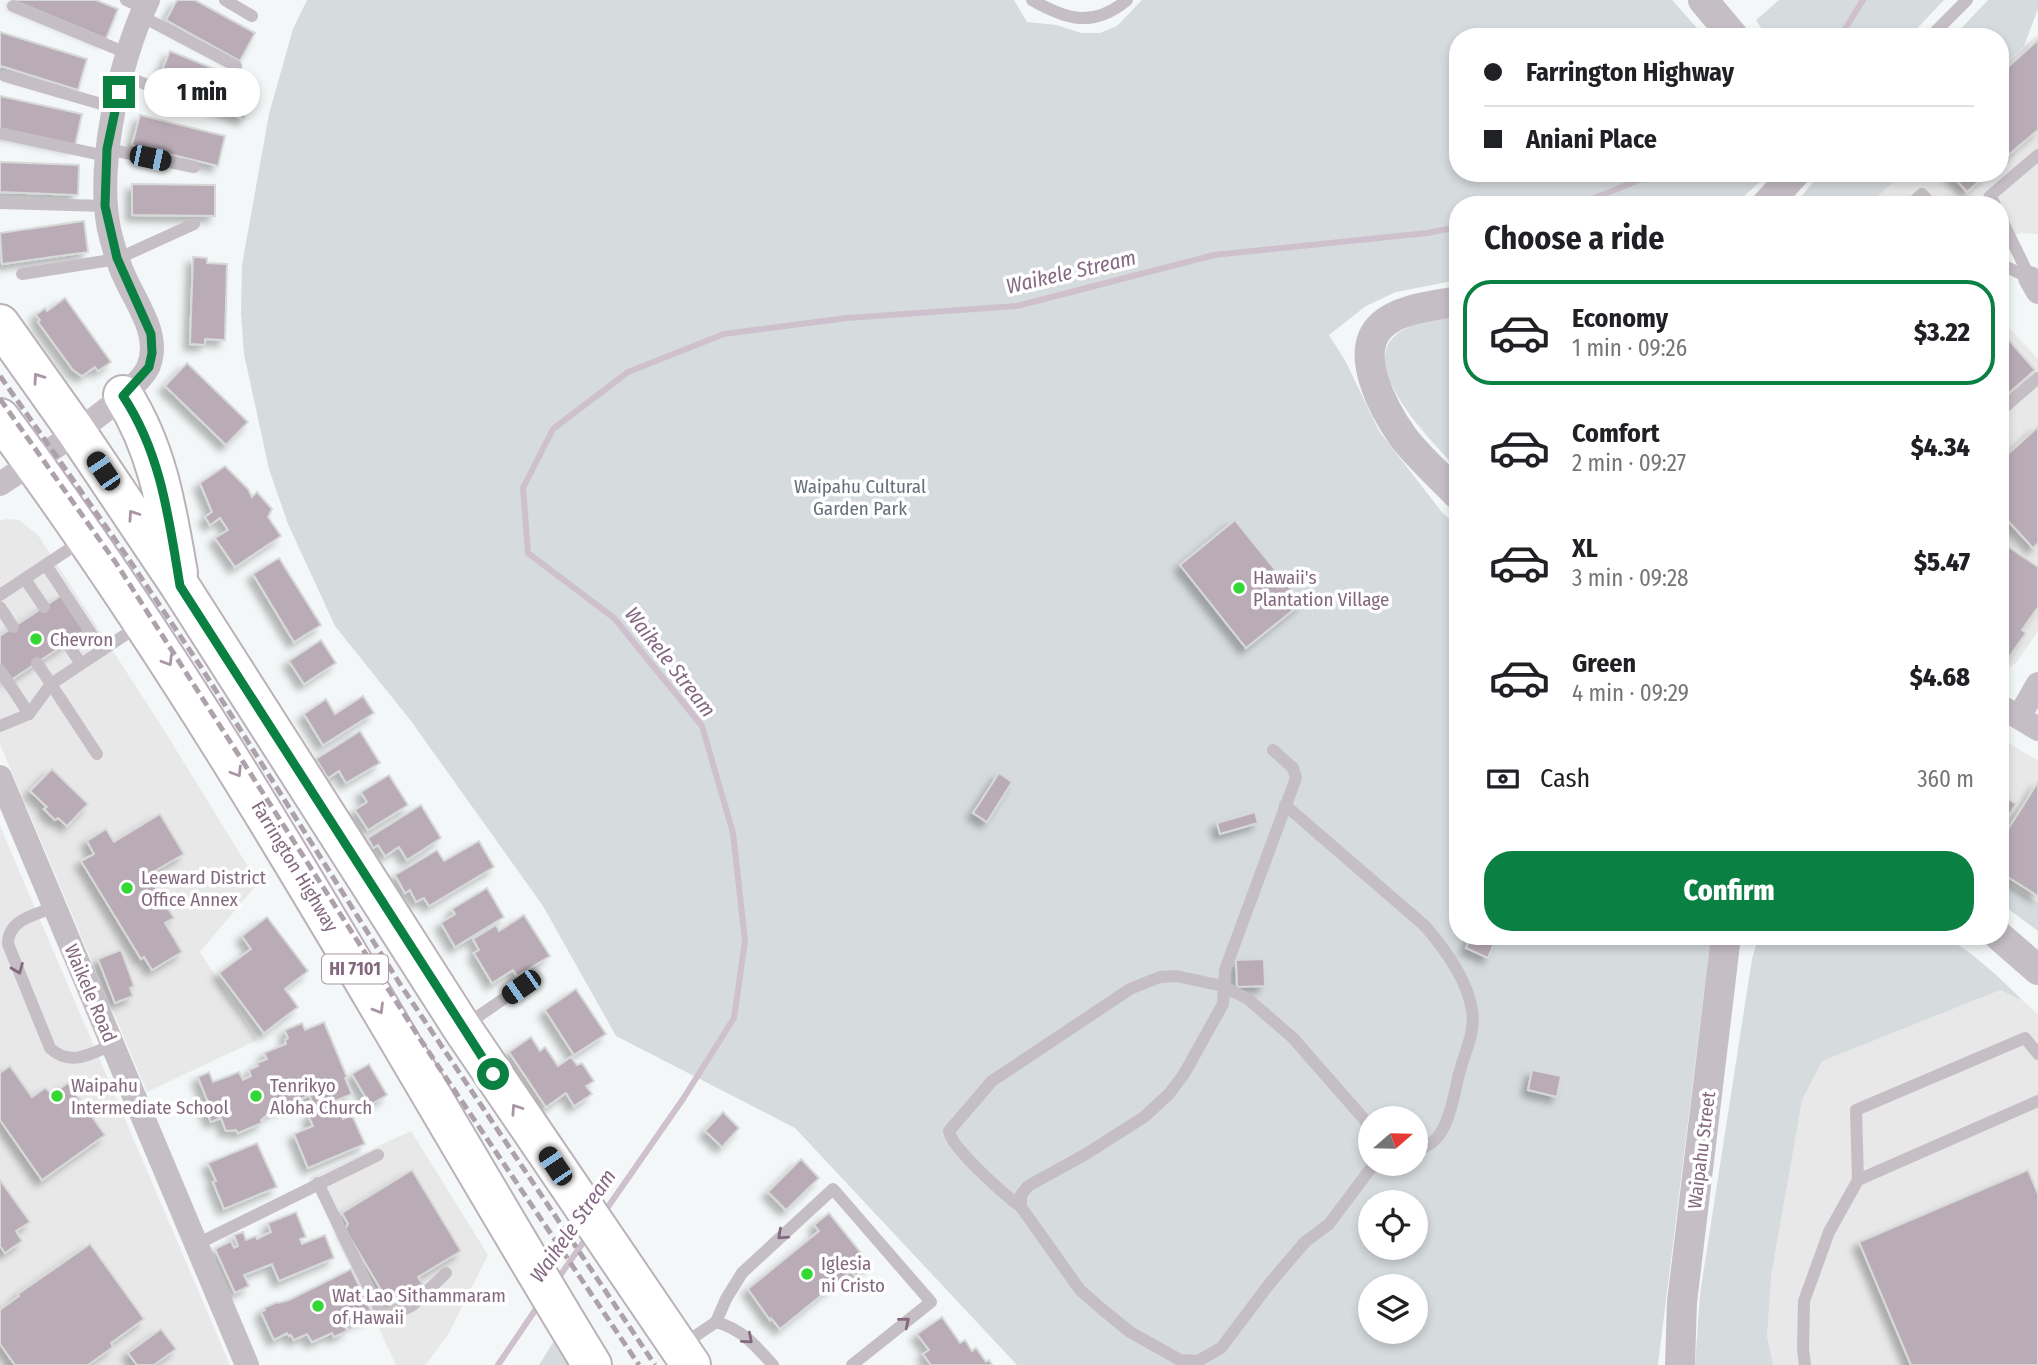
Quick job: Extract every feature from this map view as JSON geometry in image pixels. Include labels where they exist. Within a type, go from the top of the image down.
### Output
[{"type":"main road","name":"HI 7101","points":[[0,324],[180,586],[461,1028],[686,1356]]},
{"type":"main road","points":[[123,396],[146,436],[164,493],[180,586]]},
{"type":"main road","name":"Farrington Highway","points":[[0,418],[34,462],[144,623],[274,832],[592,1365]]},
{"type":"street","points":[[1703,0],[1726,28]]},
{"type":"street","points":[[0,484],[123,396],[149,367],[152,353],[151,334],[117,258],[105,206],[107,152],[140,6]]},
{"type":"street","points":[[1774,196],[1788,182]]},
{"type":"street","points":[[1449,303],[1400,314],[1383,323],[1374,334],[1370,358],[1376,386],[1403,437],[1449,486]]},
{"type":"street","points":[[2019,718],[2038,684]]},
{"type":"street","name":"Waikele Road","points":[[0,777],[247,1365]]},
{"type":"street","name":"Waipahu Street","points":[[1680,1365],[1682,1302],[1725,945]]},
{"type":"street","points":[[2009,945],[2038,970]]},
{"type":"lane","points":[[225,0],[252,16]]},
{"type":"lane","points":[[1032,0],[1056,14],[1084,19],[1104,14],[1127,0]]},
{"type":"lane","points":[[1939,28],[1967,0]]},
{"type":"lane","points":[[13,6],[211,111]]},
{"type":"lane","points":[[140,6],[236,66]]},
{"type":"lane","points":[[5,76],[115,108]]},
{"type":"lane","points":[[0,133],[194,167]]},
{"type":"lane","points":[[2009,180],[2038,155]]},
{"type":"lane","points":[[1990,196],[2006,182]]},
{"type":"lane","points":[[0,203],[105,206]]},
{"type":"lane","points":[[22,274],[117,258],[194,224]]},
{"type":"lane","points":[[2009,234],[2034,285]]},
{"type":"lane","points":[[2009,270],[2034,285]]},
{"type":"lane","points":[[2009,403],[2038,378]]},
{"type":"lane","points":[[0,595],[86,538]]},
{"type":"lane","points":[[46,565],[102,650]]},
{"type":"lane","points":[[25,579],[44,607]]},
{"type":"lane","points":[[0,607],[13,627]]},
{"type":"lane","points":[[0,726],[29,713],[51,684],[144,623]]},
{"type":"lane","points":[[67,643],[81,664]]},
{"type":"lane","points":[[37,663],[97,754]]},
{"type":"lane","points":[[0,670],[29,713]]},
{"type":"lane","points":[[1021,1207],[1021,1195],[1028,1186],[1144,1118],[1169,1094],[1184,1074],[1223,1004],[1225,970],[1296,778],[1293,768],[1272,750]]},
{"type":"lane","points":[[1285,805],[1425,926],[1442,945],[1466,989],[1473,1012],[1472,1032],[1450,1113],[1441,1131],[1428,1144]]},
{"type":"lane","points":[[55,907],[18,922],[8,934],[8,944],[50,1048],[65,1058],[74,1059],[112,1045]]},
{"type":"lane","points":[[1358,1112],[1293,1038],[1248,999],[1223,986],[1198,979],[1160,977],[1130,989],[992,1081],[949,1132],[950,1139],[1006,1196],[1021,1207],[1080,1290],[1130,1332],[1180,1360],[1198,1361],[1221,1348],[1270,1283],[1305,1242],[1329,1224],[1365,1176]]},
{"type":"lane","points":[[461,1028],[521,987]]},
{"type":"lane","points":[[1805,1365],[1804,1301],[1829,1232],[1858,1180],[1856,1110],[2025,1038],[2038,1054]]},
{"type":"lane","points":[[1858,1180],[2038,1101]]},
{"type":"lane","points":[[195,1245],[378,1155]]},
{"type":"lane","points":[[318,1183],[384,1319],[413,1305],[446,1273]]},
{"type":"lane","points":[[686,1356],[716,1322],[726,1299],[743,1273],[833,1189],[931,1302],[852,1365]]},
{"type":"lane","points":[[716,1322],[732,1326],[750,1339],[773,1365]]},
{"type":"shaded area","points":[[2038,34],[2038,234],[2021,233],[2009,237],[2009,196],[1878,196],[1893,182],[2009,182],[2009,59]]},
{"type":"shaded area","points":[[2009,328],[2038,359],[2038,631],[2017,662],[2009,668]]},
{"type":"shaded area","points":[[19,520],[38,535],[164,730],[258,883],[200,952],[257,1040],[147,1092],[0,744],[0,521]]},
{"type":"shaded area","points":[[2009,743],[2038,761],[2038,903],[2009,885]]},
{"type":"shaded area","name":"Waipahu Intermediate School","points":[[0,826],[230,1365],[0,1365]]},
{"type":"shaded area","points":[[1823,955],[1949,967],[2023,1001],[2038,1014],[2038,1365],[1733,1365]]},
{"type":"shaded area","points":[[411,1131],[488,1255],[449,1333],[427,1363],[396,1365],[309,1178]]},
{"type":"green space","name":"Waipahu Cultural Garden Park","points":[[307,0],[1014,0],[1027,22],[1057,25],[1081,33],[1100,33],[1117,26],[1142,0],[1672,0],[1697,28],[1449,28],[1449,182],[1760,182],[1744,196],[1449,196],[1449,282],[1396,292],[1366,306],[1329,335],[1346,362],[1379,431],[1449,519],[1449,945],[1710,945],[1658,1365],[1017,1365],[795,1128],[616,1036],[543,906],[411,721],[335,626],[288,524],[269,469],[244,354],[242,265],[269,114],[293,29]]},
{"type":"green space","points":[[1779,0],[1944,0],[1918,28],[1761,28],[1756,20]]},
{"type":"green space","points":[[1988,0],[2038,0],[2038,9],[2024,46],[2009,59],[2009,28],[1962,28]]},
{"type":"green space","points":[[1813,182],[1893,182],[1878,196],[1802,196]]},
{"type":"green space","points":[[1449,316],[1449,460],[1402,403],[1391,382],[1385,362],[1388,345],[1401,331]]},
{"type":"green space","points":[[2009,885],[2038,903],[2038,931],[2009,910]]},
{"type":"green space","points":[[1756,945],[1958,945],[1995,974],[2023,1001],[2000,990],[1822,1061],[1802,1100],[1771,1276],[1767,1336],[1773,1365],[1695,1365],[1700,1294]]},
{"type":"green space","points":[[557,1336],[575,1365],[539,1365]]},
{"type":"building","points":[[12,0],[96,0],[118,9],[106,39]]},
{"type":"building","points":[[177,0],[195,0],[255,33],[240,61],[166,20]]},
{"type":"building","points":[[0,32],[87,59],[78,90],[1,66],[0,68]]},
{"type":"building","points":[[2038,40],[2038,130],[2009,154],[2009,66]]},
{"type":"building","points":[[170,51],[257,86],[244,119],[156,84]]},
{"type":"building","points":[[0,96],[82,114],[75,146],[0,131]]},
{"type":"building","points":[[140,115],[225,136],[218,166],[132,145]]},
{"type":"building","points":[[0,162],[79,165],[78,195],[0,192]]},
{"type":"building","points":[[1958,182],[1978,182],[1967,192]]},
{"type":"building","points":[[132,184],[215,185],[215,216],[132,215]]},
{"type":"building","points":[[84,221],[88,252],[2,264],[0,233]]},
{"type":"building","points":[[193,257],[207,258],[207,263],[227,264],[225,340],[205,339],[205,345],[190,344]]},
{"type":"building","points":[[65,298],[111,362],[98,371],[95,367],[82,376],[73,370],[38,322],[40,320],[36,315],[45,308],[47,311]]},
{"type":"building","points":[[2009,340],[2035,370],[2009,393]]},
{"type":"building","points":[[187,363],[248,422],[226,445],[165,386]]},
{"type":"building","points":[[2038,427],[2038,543],[2033,548],[2009,522],[2009,453]]},
{"type":"building","points":[[225,466],[248,489],[252,497],[257,492],[272,509],[268,517],[281,536],[235,567],[215,538],[228,530],[220,518],[210,525],[205,517],[212,512],[200,483]]},
{"type":"building","points":[[1235,520],[1302,603],[1246,648],[1180,565]]},
{"type":"building","points":[[2009,547],[2038,567],[2038,607],[2022,630],[2026,633],[2009,657]]},
{"type":"building","points":[[279,558],[321,625],[294,642],[253,574]]},
{"type":"building","name":"Chevron","points":[[62,595],[86,630],[11,680],[0,664],[0,636]]},
{"type":"building","points":[[321,640],[336,663],[304,684],[289,661]]},
{"type":"building","points":[[363,696],[374,713],[323,745],[304,714],[326,699],[335,714]]},
{"type":"building","points":[[360,731],[380,763],[346,783],[339,771],[328,778],[316,759]]},
{"type":"building","points":[[52,769],[88,804],[67,826],[58,818],[55,820],[44,809],[47,807],[30,791]]},
{"type":"building","points":[[999,773],[1012,782],[987,822],[973,813]]},
{"type":"building","points":[[389,775],[408,805],[368,830],[355,810],[367,802],[361,792]]},
{"type":"building","points":[[2038,782],[2038,896],[2009,878],[2009,828]]},
{"type":"building","points":[[2009,800],[2016,804],[2009,815]]},
{"type":"building","points":[[421,805],[441,838],[407,860],[399,847],[385,856],[378,845],[373,848],[368,838]]},
{"type":"building","points":[[1255,812],[1258,823],[1220,834],[1217,823]]},
{"type":"building","name":"Leeward District Office Annex","points":[[160,814],[184,854],[148,875],[174,918],[165,923],[182,952],[152,970],[144,957],[141,959],[81,861],[94,854],[87,841],[106,829],[114,842]]},
{"type":"building","points":[[479,841],[494,867],[429,906],[424,898],[416,902],[410,890],[405,893],[395,875],[437,850],[444,861]]},
{"type":"building","points":[[487,888],[504,917],[455,947],[441,923],[455,914],[452,909]]},
{"type":"building","points":[[524,915],[550,956],[517,976],[513,970],[492,983],[474,953],[479,950],[473,939],[496,925],[499,931]]},
{"type":"building","points":[[267,917],[308,971],[285,989],[298,1007],[264,1033],[219,973],[251,949],[242,936]]},
{"type":"building","points":[[1467,945],[1493,945],[1488,958],[1466,948]]},
{"type":"building","points":[[121,950],[134,986],[130,988],[133,996],[115,1003],[98,959]]},
{"type":"building","points":[[1264,959],[1265,986],[1237,987],[1236,960]]},
{"type":"building","points":[[576,989],[606,1034],[574,1055],[545,1010]]},
{"type":"building","name":"Tenrikyo Aloha Church","points":[[324,1022],[352,1094],[335,1101],[343,1119],[352,1115],[365,1144],[308,1168],[294,1134],[313,1126],[308,1115],[316,1112],[309,1094],[269,1113],[261,1120],[262,1123],[238,1133],[236,1130],[226,1131],[221,1118],[211,1122],[204,1104],[208,1102],[198,1077],[209,1072],[213,1082],[239,1072],[243,1080],[251,1076],[249,1070],[258,1066],[257,1063],[267,1059],[264,1053],[286,1044],[285,1040],[288,1038],[285,1030],[302,1023],[305,1030]]},
{"type":"building","points":[[531,1037],[540,1051],[545,1047],[558,1066],[571,1057],[577,1065],[582,1063],[594,1081],[586,1086],[592,1094],[574,1106],[566,1093],[546,1107],[509,1052]]},
{"type":"building","points":[[369,1064],[387,1095],[370,1105],[352,1074]]},
{"type":"building","points":[[10,1066],[32,1097],[45,1088],[52,1094],[68,1083],[105,1135],[42,1180],[0,1120],[0,1073]]},
{"type":"building","points":[[1532,1070],[1561,1076],[1557,1097],[1528,1090]]},
{"type":"building","points":[[723,1112],[739,1128],[722,1147],[705,1131]]},
{"type":"building","points":[[257,1143],[277,1187],[224,1209],[208,1163]]},
{"type":"building","points":[[801,1159],[819,1178],[786,1210],[768,1192]]},
{"type":"building","points":[[412,1170],[461,1251],[418,1277],[424,1286],[390,1305],[345,1229],[348,1224],[342,1213]]},
{"type":"building","points":[[2028,1170],[2038,1194],[2038,1365],[1911,1365],[1859,1242]]},
{"type":"building","points":[[0,1180],[30,1222],[16,1231],[22,1241],[5,1253],[0,1246]]},
{"type":"building","points":[[296,1212],[306,1237],[300,1239],[302,1244],[325,1235],[334,1258],[279,1281],[272,1264],[244,1275],[249,1286],[235,1293],[215,1249],[231,1241],[234,1248],[238,1246],[234,1235],[243,1232],[246,1240],[256,1236],[257,1239],[271,1232],[268,1223]]},
{"type":"building","name":"Iglesia ni Cristo","points":[[829,1213],[870,1264],[856,1276],[851,1271],[780,1329],[771,1318],[770,1320],[748,1289],[819,1231],[814,1225]]},
{"type":"building","points":[[90,1244],[144,1319],[111,1343],[113,1347],[88,1365],[15,1365],[0,1344],[0,1310],[19,1296],[18,1294]]},
{"type":"building","name":"Wat Lao Sithammaram of Hawaii","points":[[351,1269],[373,1315],[345,1326],[347,1331],[334,1337],[332,1333],[312,1342],[307,1334],[294,1340],[287,1333],[274,1340],[261,1312],[264,1308],[289,1300]]},
{"type":"building","points":[[942,1317],[960,1343],[965,1340],[972,1351],[976,1348],[986,1362],[989,1360],[992,1365],[931,1365],[923,1354],[929,1350],[917,1334]]},
{"type":"building","points":[[161,1329],[176,1349],[154,1365],[137,1365],[128,1353]]},
{"type":"waterway","name":"Waikele Stream","points":[[1846,28],[1863,0]]},
{"type":"waterway","name":"Waikele Stream","points":[[1600,196],[1634,182]]},
{"type":"waterway","name":"Waikele Stream","points":[[603,1214],[683,1099],[734,1018],[745,941],[733,833],[702,726],[614,618],[528,553],[523,488],[553,429],[628,372],[724,334],[847,318],[1017,306],[1214,255],[1449,229]]},
{"type":"waterway","name":"Waikele Stream","points":[[557,1280],[589,1234]]},
{"type":"waterway","name":"Waikele Stream","points":[[498,1365],[540,1303]]},
{"type":"railway","points":[[0,376],[201,667],[400,984],[655,1365]]},
{"type":"railway","points":[[0,399],[116,563],[422,1042],[639,1365]]},
{"type":"place","name":"Hawaii's Plantation Village","points":[[1239,588]]},
{"type":"place","name":"Chevron","points":[[36,639]]},
{"type":"place","name":"Leeward District Office Annex","points":[[127,888]]},
{"type":"place","name":"Waipahu Intermediate School","points":[[57,1096]]},
{"type":"place","name":"Tenrikyo Aloha Church","points":[[256,1096]]},
{"type":"place","name":"Iglesia ni Cristo","points":[[807,1274]]},
{"type":"place","name":"Wat Lao Sithammaram of Hawaii","points":[[318,1306]]},
{"type":"route","points":[[119,92],[107,149],[105,206],[117,258],[151,334],[152,353],[149,367],[123,396],[146,436],[164,493],[180,586],[461,1028],[493,1074]]}]
